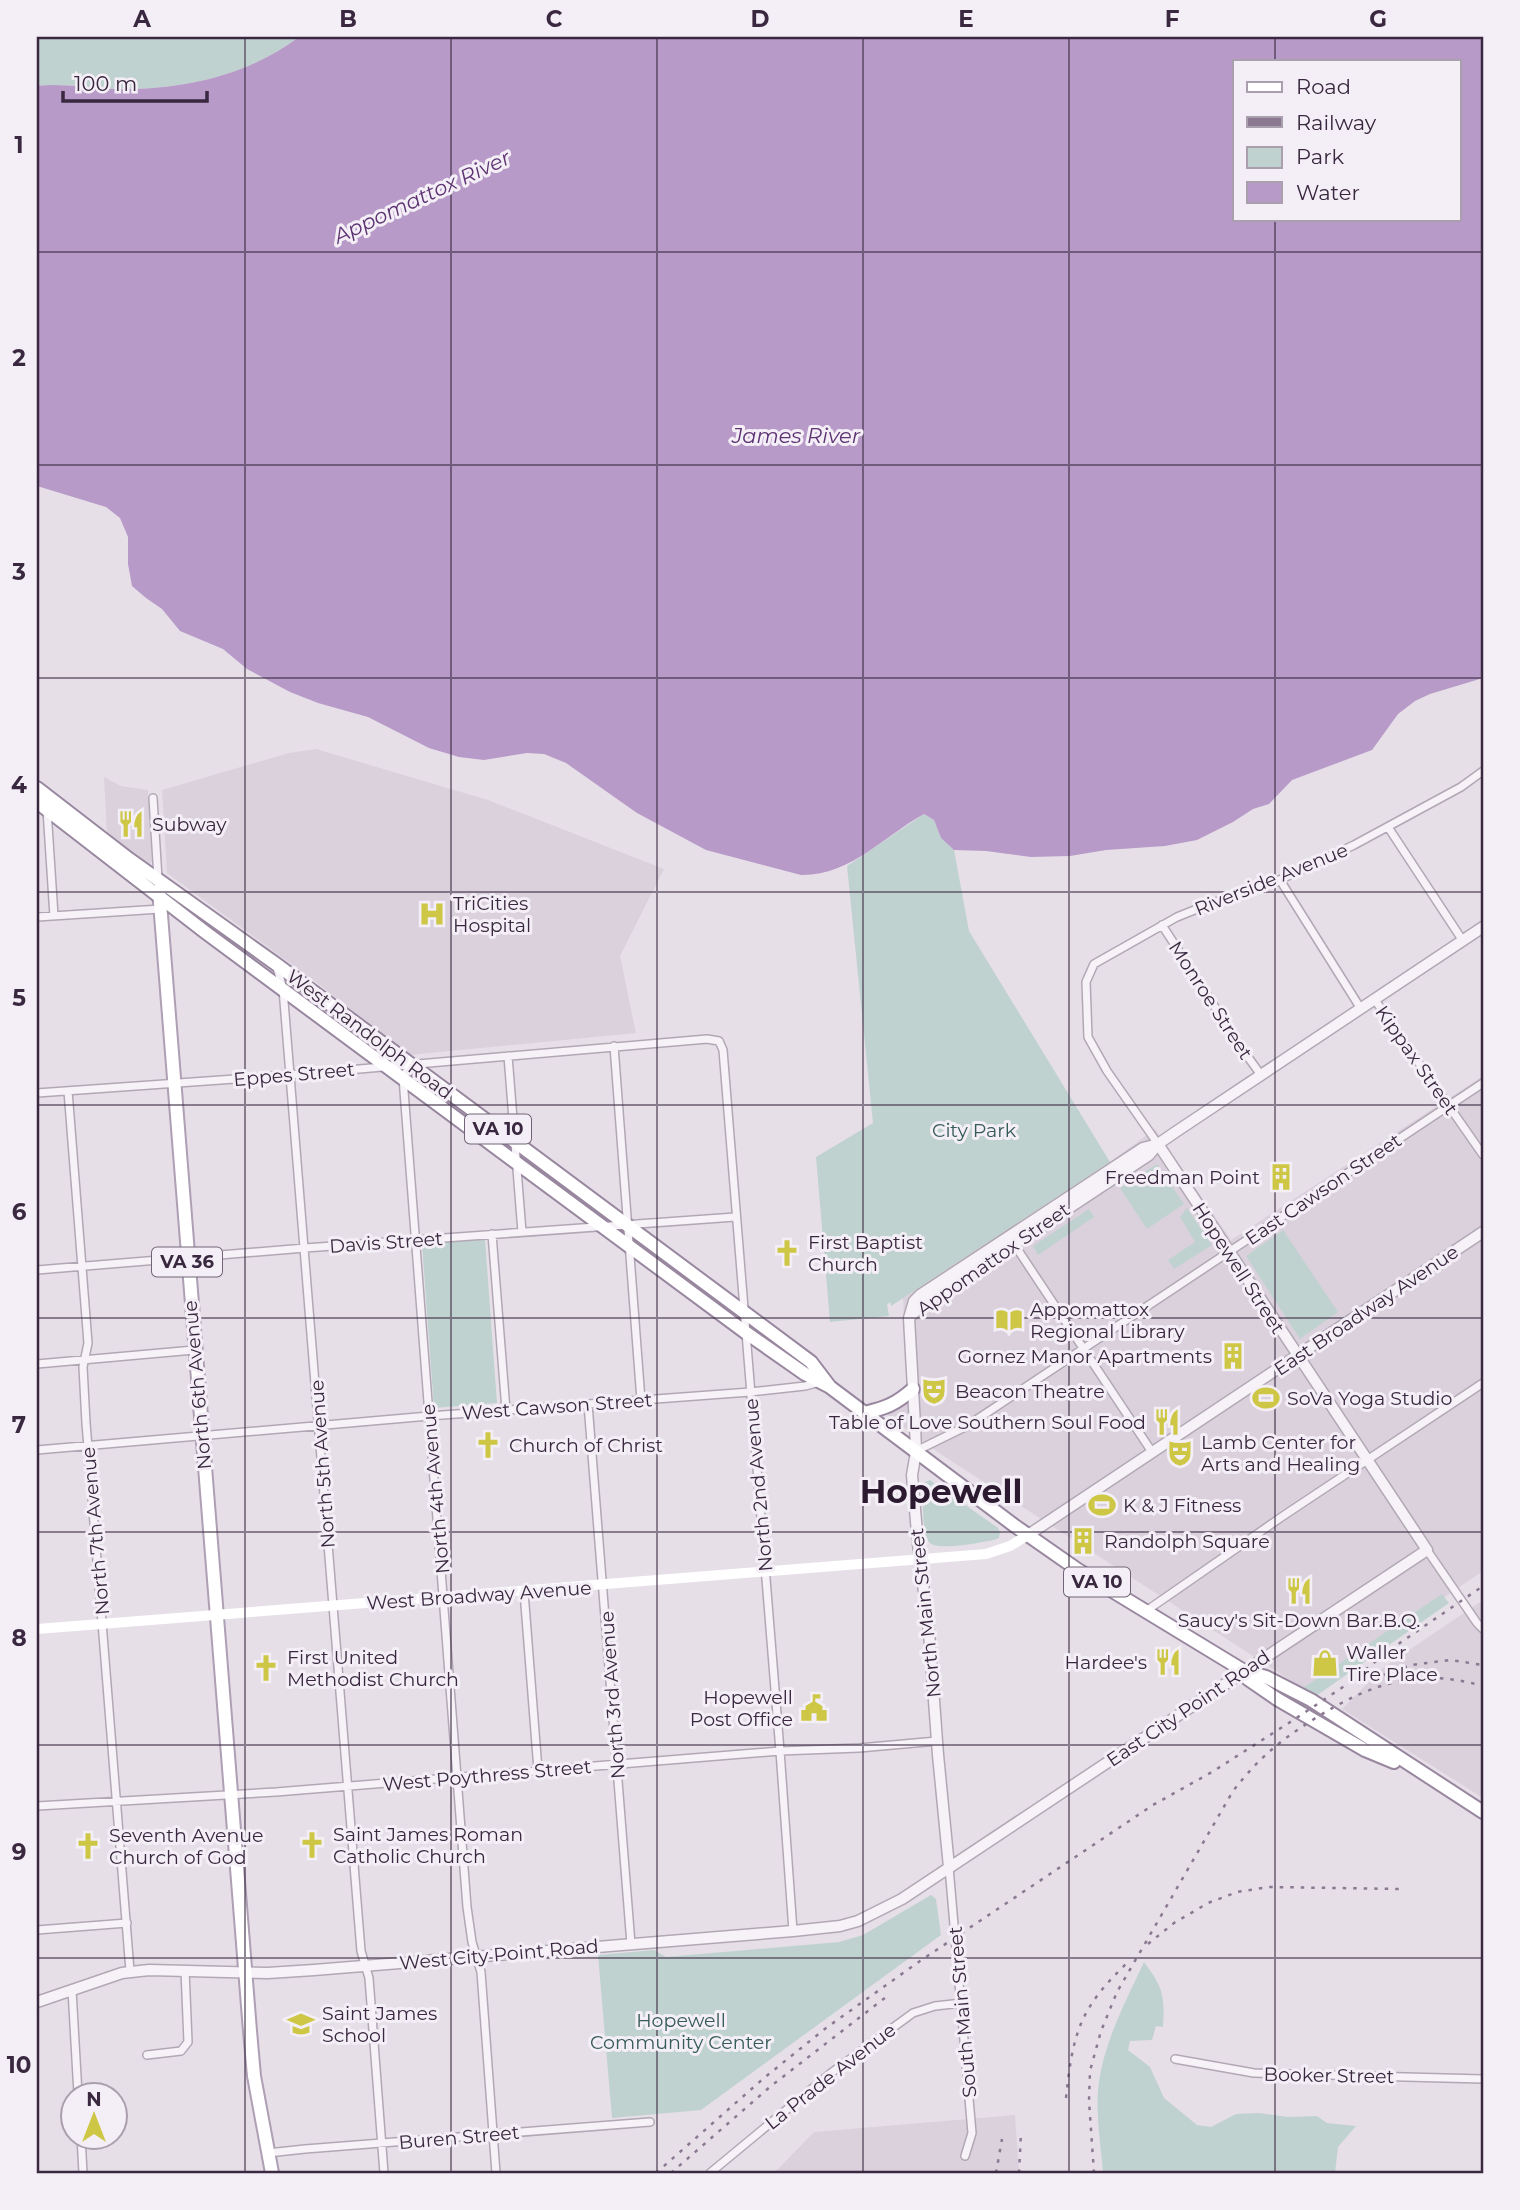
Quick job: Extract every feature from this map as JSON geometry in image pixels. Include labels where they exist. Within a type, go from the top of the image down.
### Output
[{"type":"main road","name":"West Randolph Road","points":[[37,788],[811,1362],[824,1383]]},
{"type":"main road","name":"West Randolph Road","points":[[42,805],[283,989],[745,1332],[824,1383],[916,1452]]},
{"type":"main road","name":"North 6th Avenue","points":[[158,879],[254,2076],[272,2173]]},
{"type":"main road","points":[[864,1413],[899,1402],[913,1389]]},
{"type":"main road","name":"VA 10","points":[[916,1452],[1078,1570],[1244,1671],[1266,1676],[1311,1700],[1483,1812]]},
{"type":"main road","name":"East Broadway Avenue","points":[[921,1559],[998,1551],[1028,1535]]},
{"type":"main road","name":"West Broadway Avenue","points":[[37,1629],[921,1559]]},
{"type":"street","name":"Riverside Avenue","points":[[1086,1003],[1086,982],[1094,964],[1162,925],[1212,903],[1280,880],[1354,845],[1461,787],[1483,771]]},
{"type":"street","name":"North 6th Avenue","points":[[153,798],[158,879]]},
{"type":"street","points":[[42,805],[54,916]]},
{"type":"street","points":[[1388,827],[1463,941]]},
{"type":"street","name":"Kippax Street","points":[[1280,880],[1361,1009]]},
{"type":"street","points":[[37,917],[160,909]]},
{"type":"street","name":"Monroe Street","points":[[1162,925],[1261,1075]]},
{"type":"street","name":"Appomattox Street","points":[[909,1318],[922,1305],[1011,1240],[1149,1155],[1158,1144],[1483,927]]},
{"type":"street","name":"North 5th Avenue","points":[[276,964],[283,989],[360,1951],[369,1978],[384,2173]]},
{"type":"street","name":"Kippax Street","points":[[1375,1000],[1483,1155]]},
{"type":"street","name":"Hopewell Street","points":[[1086,1003],[1088,1037],[1098,1056],[1427,1550],[1483,1629]]},
{"type":"street","name":"Eppes Street","points":[[37,1093],[290,1075],[614,1046],[706,1039],[719,1041]]},
{"type":"street","name":"North 2nd Avenue","points":[[719,1041],[723,1050],[793,1931]]},
{"type":"street","points":[[614,1046],[640,1400]]},
{"type":"street","points":[[508,1056],[522,1232]]},
{"type":"street","points":[[403,1078],[410,1065]]},
{"type":"street","name":"North 4th Avenue","points":[[403,1078],[467,1907],[472,1942],[481,1972],[496,2173]]},
{"type":"street","name":"East Cawson Street","points":[[916,1452],[967,1426],[1483,1083]]},
{"type":"street","name":"North 7th Avenue","points":[[68,1091],[88,1343],[83,1367],[88,1446],[130,1971]]},
{"type":"street","name":"Davis Street","points":[[37,1270],[735,1217]]},
{"type":"street","name":"East Broadway Avenue","points":[[1028,1535],[1483,1232]]},
{"type":"street","points":[[492,1234],[506,1410]]},
{"type":"street","points":[[1011,1240],[1152,1452]]},
{"type":"street","name":"North Main Street","points":[[909,1318],[916,1452],[912,1475],[949,1867]]},
{"type":"street","points":[[37,1364],[194,1350]]},
{"type":"street","name":"West Cawson Street","points":[[37,1450],[429,1416],[750,1392],[824,1383]]},
{"type":"street","points":[[1146,1611],[1483,1383]]},
{"type":"street","name":"North 3rd Avenue","points":[[588,1404],[631,1944]]},
{"type":"street","name":"East City Point Road","points":[[949,1867],[1427,1550]]},
{"type":"street","points":[[524,1592],[538,1770]]},
{"type":"street","name":"West Poythress Street","points":[[37,1806],[347,1786],[937,1741]]},
{"type":"street","name":"West City Point Road","points":[[37,2002],[130,1971],[268,1973],[840,1926],[869,1917],[902,1899],[949,1867]]},
{"type":"street","name":"South Main Street","points":[[949,1867],[971,2133],[965,2156]]},
{"type":"street","points":[[37,1930],[127,1923]]},
{"type":"street","points":[[147,2055],[181,2051],[188,2042],[185,1970]]},
{"type":"street","points":[[72,1990],[77,2080]]},
{"type":"street","name":"La Prade Avenue","points":[[710,2173],[772,2121],[913,2013],[925,2008],[962,2003]]},
{"type":"street","name":"Booker Street","points":[[1175,2059],[1254,2073],[1483,2079]]},
{"type":"street","name":"Buren Street","points":[[268,2153],[650,2122]]},
{"type":"street","points":[[82,2150],[83,2173]]},
{"type":"shaded area","name":"TriCities Hospital","points":[[316,749],[488,800],[664,869],[620,956],[636,1033],[409,1055],[317,983],[167,873],[162,790],[289,753]]},
{"type":"shaded area","points":[[104,777],[121,786],[148,790],[150,864],[146,864],[107,834]]},
{"type":"shaded area","points":[[1483,1076],[1483,1571],[1307,1691],[939,1453],[870,1402],[898,1397],[908,1386],[903,1298],[1110,1162],[1155,1129],[1231,1240]]},
{"type":"shaded area","points":[[1483,1600],[1483,1798],[1342,1709],[1384,1667]]},
{"type":"shaded area","points":[[1015,2115],[1019,2173],[774,2173],[814,2132]]},
{"type":"green space","points":[[37,37],[299,37],[257,62],[210,79],[162,87],[112,89],[65,85],[37,86]]},
{"type":"green space","name":"City Park","points":[[924,814],[934,820],[941,838],[954,850],[969,931],[1110,1162],[891,1306],[890,1302],[887,1305],[889,1316],[830,1322],[816,1157],[873,1123],[847,866]]},
{"type":"green space","points":[[1157,1164],[1184,1204],[1147,1229],[1120,1188]]},
{"type":"green space","points":[[1187,1208],[1212,1245],[1174,1269],[1168,1260],[1195,1242],[1180,1217]]},
{"type":"green space","points":[[1089,1209],[1094,1217],[1038,1255],[1033,1246]]},
{"type":"green space","points":[[1283,1230],[1338,1312],[1300,1339],[1246,1256]]},
{"type":"green space","points":[[485,1239],[497,1403],[434,1408],[422,1244]]},
{"type":"green space","points":[[930,1480],[998,1528],[999,1538],[949,1546],[933,1545],[929,1542],[924,1524],[922,1487]]},
{"type":"green space","points":[[1442,1594],[1449,1603],[1316,1696],[1303,1688]]},
{"type":"green space","name":"Hopewell Community Center","points":[[931,1895],[936,1899],[941,1935],[701,2110],[612,2118],[598,1955],[654,1950],[666,1957],[839,1942],[863,1935]]},
{"type":"green space","points":[[1144,1962],[1161,1992],[1164,2007],[1163,2027],[1156,2026],[1152,2040],[1130,2041],[1128,2050],[1150,2067],[1164,2098],[1197,2125],[1211,2127],[1236,2114],[1259,2113],[1288,2117],[1317,2116],[1327,2123],[1356,2126],[1338,2147],[1335,2173],[1103,2173],[1098,2111],[1100,2074],[1115,2025]]},
{"type":"water","name":"James River","points":[[299,37],[1483,37],[1483,678],[1415,701],[1398,714],[1372,750],[1292,780],[1269,804],[1253,809],[1197,840],[1070,856],[1031,857],[954,850],[941,838],[934,820],[924,814],[851,862],[819,874],[801,875],[706,850],[637,813],[566,763],[544,754],[527,753],[484,760],[459,757],[429,748],[368,717],[290,692],[247,669],[223,649],[180,631],[162,609],[132,586],[128,564],[128,537],[120,518],[106,507],[37,486],[37,86],[112,89],[162,87],[210,79],[257,62]]},
{"type":"railway","points":[[656,2173],[764,2078],[826,2028],[920,1961],[1153,1805],[1212,1772],[1295,1719],[1483,1586]]},
{"type":"railway","points":[[1364,1682],[1411,1665],[1450,1660],[1483,1665]]},
{"type":"railway","points":[[1094,2173],[1089,2101],[1090,2071],[1101,2031],[1117,1992],[1233,1791],[1279,1743],[1355,1696],[1395,1682],[1415,1679],[1437,1678],[1483,1686]]},
{"type":"railway","points":[[1148,1944],[1174,1923],[1208,1903],[1237,1892],[1269,1887],[1402,1889]]},
{"type":"railway","points":[[1066,2098],[1072,2055],[1082,2022],[1099,1993],[1129,1961]]},
{"type":"railway","points":[[671,2173],[771,2086],[886,1997]]},
{"type":"railway","points":[[1019,2173],[1021,2133]]},
{"type":"railway","points":[[996,2173],[1002,2139]]},
{"type":"place","name":"Subway","points":[[131,824]]},
{"type":"place","name":"TriCities Hospital","points":[[432,914]]},
{"type":"place","name":"Freedman Point","points":[[1281,1177]]},
{"type":"place","name":"First Baptist Church","points":[[787,1253]]},
{"type":"place","name":"Appomattox Regional Library","points":[[1009,1320]]},
{"type":"place","name":"Gornez Manor Apartments","points":[[1233,1356]]},
{"type":"place","name":"Beacon Theatre","points":[[934,1391]]},
{"type":"place","name":"SoVa Yoga Studio","points":[[1266,1398]]},
{"type":"place","name":"Table of Love Southern Soul Food","points":[[1167,1422]]},
{"type":"place","name":"Church of Christ","points":[[488,1445]]},
{"type":"place","name":"Lamb Center for Arts and Healing","points":[[1180,1453]]},
{"type":"place","name":"K & J Fitness","points":[[1102,1505]]},
{"type":"place","name":"Randolph Square","points":[[1083,1541]]},
{"type":"place","name":"Saucy's Sit-Down Bar.B.Q.","points":[[1299,1591]]},
{"type":"place","name":"Hardee's","points":[[1168,1662]]},
{"type":"place","name":"Waller Tire Place","points":[[1325,1663]]},
{"type":"place","name":"First United Methodist Church","points":[[266,1668]]},
{"type":"place","name":"Hopewell Post Office","points":[[814,1708]]},
{"type":"place","name":"Saint James Roman Catholic Church","points":[[312,1845]]},
{"type":"place","name":"Seventh Avenue Church of God","points":[[88,1846]]},
{"type":"place","name":"Saint James School","points":[[301,2024]]},
{"type":"district","name":"Hopewell","points":[[941,1491]]},
{"type":"water label","name":"Appomattox River","points":[[422,197]]}]
